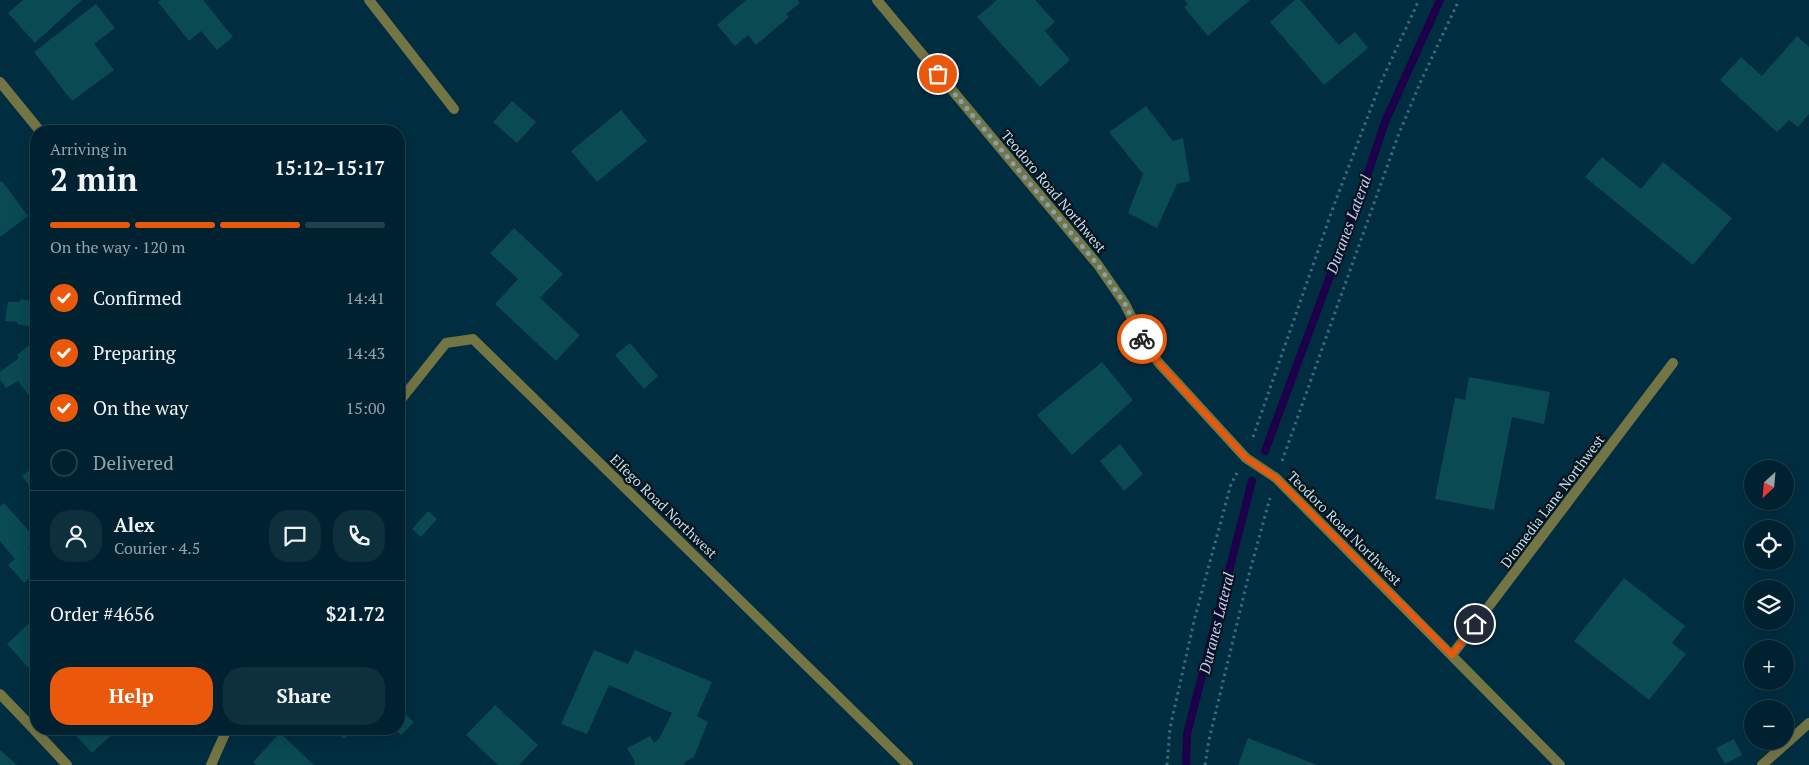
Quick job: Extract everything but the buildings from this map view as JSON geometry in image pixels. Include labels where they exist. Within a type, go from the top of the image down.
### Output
[{"type":"street","points":[[368,0],[454,109]]},
{"type":"street","name":"Teodoro Road Northwest","points":[[877,0],[1098,265],[1125,304],[1142,339],[1158,362],[1246,458],[1276,478],[1560,765]]},
{"type":"street","points":[[0,82],[35,125]]},
{"type":"street","name":"Elfego Road Northwest","points":[[405,394],[446,343],[473,339],[908,765]]},
{"type":"street","name":"Diomedia Lane Northwest","points":[[1452,655],[1673,363]]},
{"type":"street","points":[[0,694],[30,725]]},
{"type":"street","points":[[1762,765],[1809,724]]},
{"type":"street","points":[[39,735],[67,765]]},
{"type":"street","points":[[211,765],[224,735]]},
{"type":"path","points":[[1167,765],[1170,728],[1195,618],[1231,484],[1246,458],[1334,205],[1381,82],[1420,0]]},
{"type":"path","points":[[1205,765],[1209,740],[1248,578],[1276,478],[1398,136],[1459,0]]},
{"type":"waterway","name":"Duranes Lateral","points":[[1265,451],[1366,179],[1385,122],[1440,0]]},
{"type":"waterway","name":"Duranes Lateral","points":[[1186,765],[1187,734],[1252,481]]},
{"type":"way so far","points":[[938,74],[1098,265],[1125,304],[1142,339]]},
{"type":"route","points":[[1142,339],[1158,362],[1246,458],[1276,478],[1452,655],[1475,624]]}]
